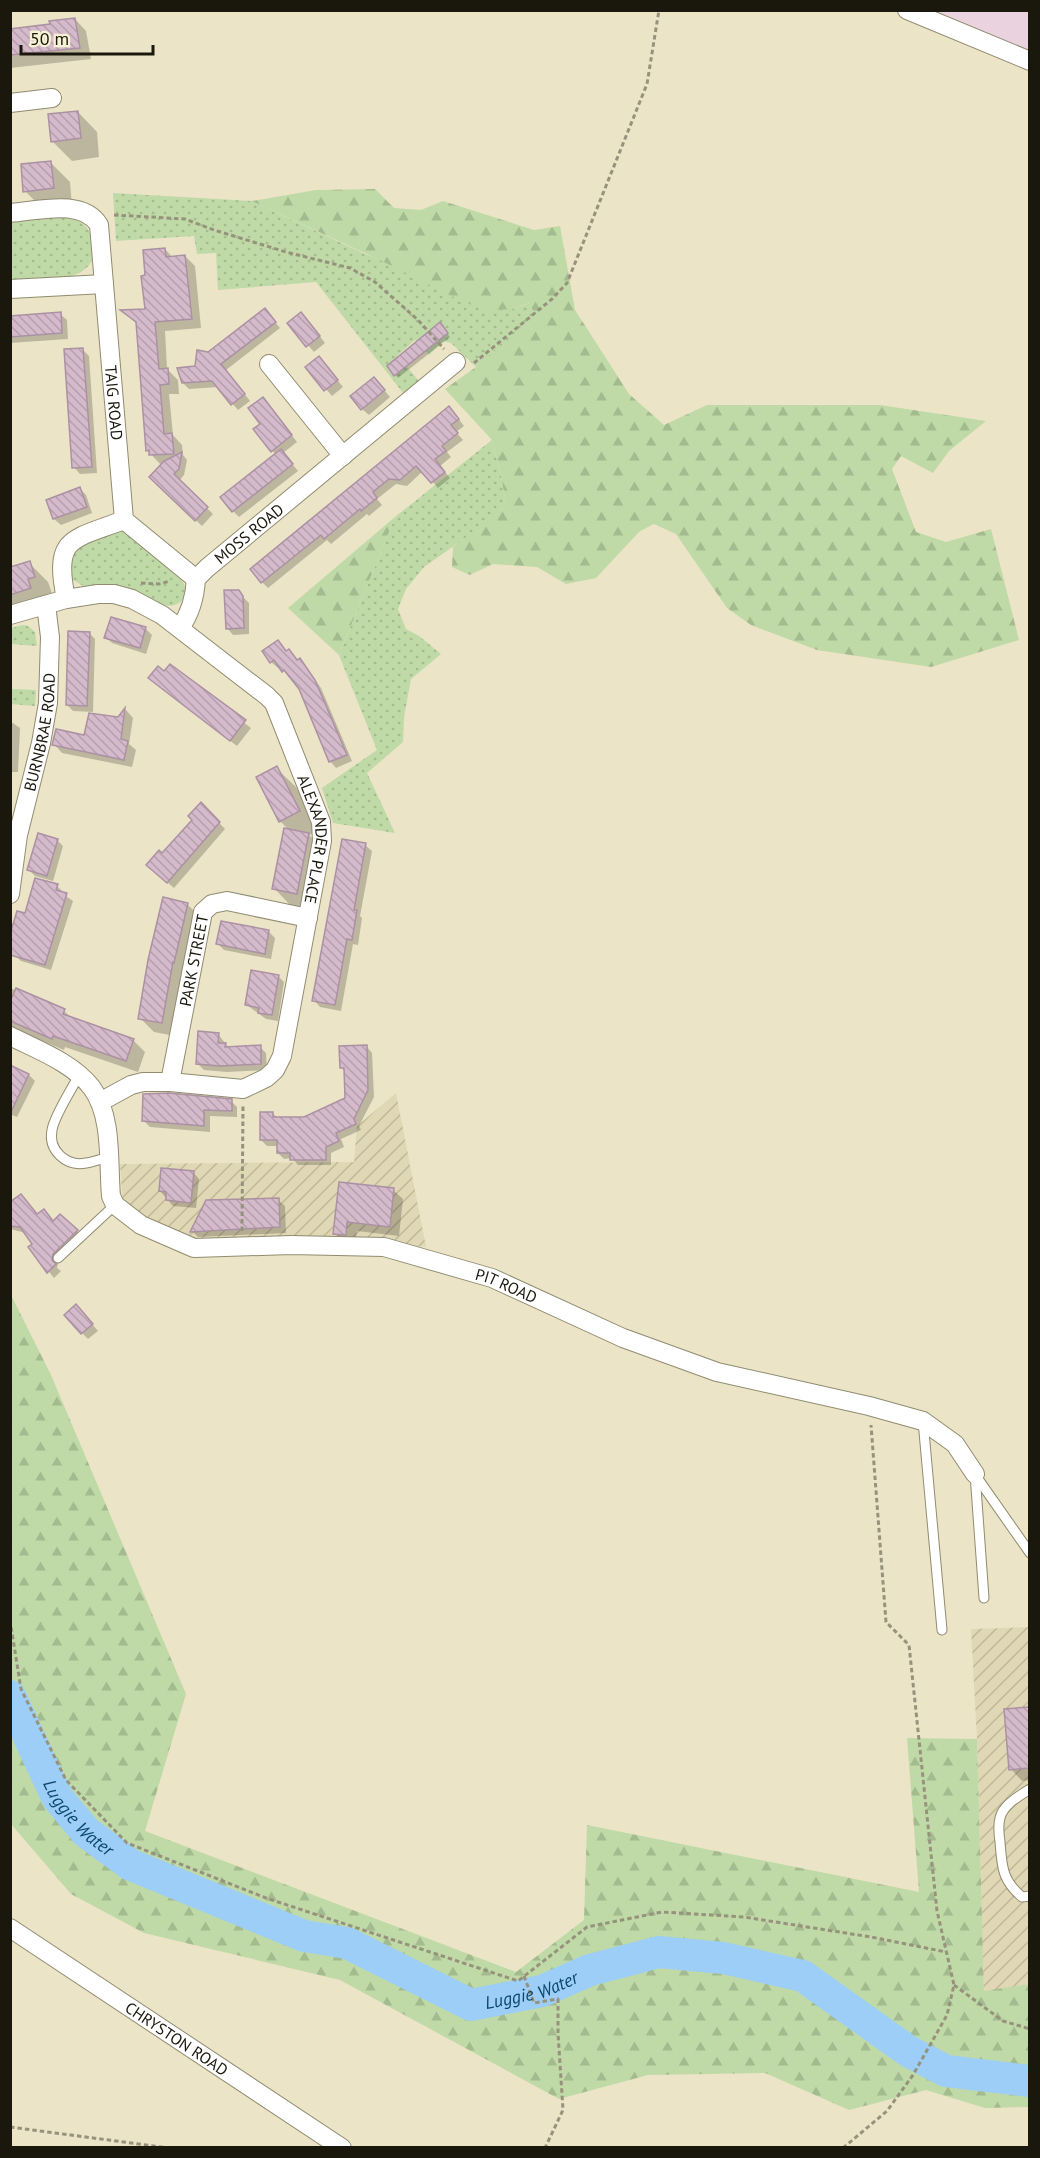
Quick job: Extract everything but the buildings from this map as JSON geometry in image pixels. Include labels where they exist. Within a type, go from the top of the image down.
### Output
[{"type":"street","points":[[907,10],[1029,61]]},
{"type":"street","points":[[10,103],[52,98]]},
{"type":"street","points":[[10,213],[74,208],[93,216]]},
{"type":"street","name":"TAIG ROAD","points":[[93,216],[99,225],[124,520]]},
{"type":"street","points":[[10,289],[104,284]]},
{"type":"street","name":"MOSS ROAD","points":[[196,579],[456,362]]},
{"type":"street","points":[[269,364],[343,456]]},
{"type":"street","points":[[66,599],[60,564],[67,546],[76,538],[124,520],[196,579],[195,594],[188,615],[180,628]]},
{"type":"street","name":"ALEXANDER PLACE","points":[[10,615],[66,599],[114,594],[132,599],[148,606],[180,628],[267,696],[278,709],[321,822],[322,842],[282,1056],[275,1070],[266,1078],[243,1089]]},
{"type":"street","name":"BURNBRAE ROAD","points":[[10,894],[18,835],[42,743],[48,703],[50,637],[46,605]]},
{"type":"street","name":"PARK STREET","points":[[170,1082],[203,912],[212,904],[227,901],[308,918]]},
{"type":"street","points":[[10,1036],[60,1062],[80,1075],[92,1088],[100,1102],[106,1128],[111,1197],[115,1205]]},
{"type":"street","points":[[100,1102],[131,1085],[143,1082],[170,1082],[243,1089]]},
{"type":"street","name":"PIT ROAD","points":[[115,1205],[141,1225],[194,1248],[291,1245],[384,1247],[492,1278],[623,1338],[717,1372],[869,1406],[923,1421],[955,1444],[975,1474]]},
{"type":"street","name":"CHRYSTON ROAD","points":[[10,1928],[342,2148]]},
{"type":"lane","points":[[80,1075],[52,1128],[54,1148],[60,1156],[71,1162],[84,1164],[109,1157]]},
{"type":"lane","points":[[58,1258],[115,1205]]},
{"type":"lane","points":[[923,1421],[942,1630]]},
{"type":"lane","points":[[975,1474],[1029,1553]]},
{"type":"lane","points":[[975,1474],[984,1598]]},
{"type":"lane","points":[[1029,1789],[1007,1806],[1000,1817],[999,1831],[1001,1865],[1006,1879],[1011,1887],[1022,1896],[1029,1896]]},
{"type":"path","points":[[93,216],[117,214],[185,219],[286,252],[350,268],[375,282],[418,320],[465,371],[567,284],[646,84],[659,10]]},
{"type":"path","points":[[137,583],[168,582],[180,568]]},
{"type":"path","points":[[242,1246],[243,1089]]},
{"type":"path","points":[[843,2148],[887,2111],[913,2075],[947,2015],[954,1985],[937,1911],[909,1645],[886,1622],[869,1406]]},
{"type":"path","points":[[10,1620],[21,1689],[66,1780],[127,1843],[266,1898],[518,1981],[587,1927],[662,1911],[744,1917],[871,1937],[946,1952]]},
{"type":"path","points":[[524,1976],[534,2003],[558,2000],[563,2110],[545,2148]]},
{"type":"path","points":[[954,1985],[1003,2021],[1029,2029]]},
{"type":"path","points":[[10,2127],[169,2148]]},
{"type":"shaded area","points":[[921,11],[1029,11],[1029,55]]},
{"type":"shaded area","points":[[396,1093],[426,1247],[333,1238],[195,1240],[123,1205],[120,1164],[354,1162],[357,1126]]},
{"type":"shaded area","points":[[1030,1627],[1029,1984],[984,1992],[977,1739],[971,1629]]},
{"type":"green space","points":[[375,189],[394,208],[421,210],[443,201],[534,230],[560,226],[575,310],[629,394],[664,425],[707,405],[880,405],[986,421],[949,451],[933,473],[901,456],[892,469],[916,532],[946,542],[991,529],[1019,640],[931,667],[817,650],[751,625],[727,608],[676,534],[654,524],[640,531],[596,578],[566,584],[537,567],[493,564],[470,575],[452,567],[453,547],[506,506],[492,440],[445,389],[476,367],[536,316],[529,303],[513,309],[489,310],[463,302],[386,263],[252,201],[316,190]]},
{"type":"green space","points":[[113,193],[252,201],[365,254],[513,309],[530,303],[536,317],[476,367],[451,343],[443,341],[429,355],[415,340],[397,356],[421,383],[404,394],[316,282],[218,290],[216,253],[197,254],[194,236],[116,241]]},
{"type":"green space","points":[[67,216],[80,222],[91,235],[94,254],[90,264],[82,271],[59,279],[11,283],[11,220]]},
{"type":"green space","points":[[492,440],[506,506],[424,567],[406,589],[398,609],[406,629],[419,636],[441,654],[411,679],[404,717],[403,742],[367,773],[395,833],[333,823],[322,788],[377,750],[339,655],[395,517]]},
{"type":"green space","points":[[395,517],[339,655],[288,608]]},
{"type":"green space","points":[[118,531],[127,532],[182,580],[185,586],[185,596],[182,600],[174,605],[162,605],[83,586],[72,579],[69,556],[84,543]]},
{"type":"green space","points":[[23,625],[35,632],[37,646],[11,644],[11,628]]},
{"type":"green space","points":[[11,689],[36,690],[35,706],[11,704]]},
{"type":"green space","points":[[10,1293],[51,1375],[186,1694],[145,1831],[516,1972],[584,1920],[587,1825],[919,1892],[907,1738],[977,1739],[984,1991],[1029,1984],[1029,2107],[985,2108],[926,2090],[849,2110],[765,2073],[648,2075],[559,2099],[340,1980],[144,1933],[71,1894],[11,1824]]},
{"type":"waterway","name":"Luggie Water","points":[[10,1696],[57,1797],[86,1832],[131,1865],[304,1936],[347,1943],[471,2005],[542,1991],[590,1970],[659,1952],[723,1958],[803,1976],[908,2051],[946,2071],[1030,2081]]}]
